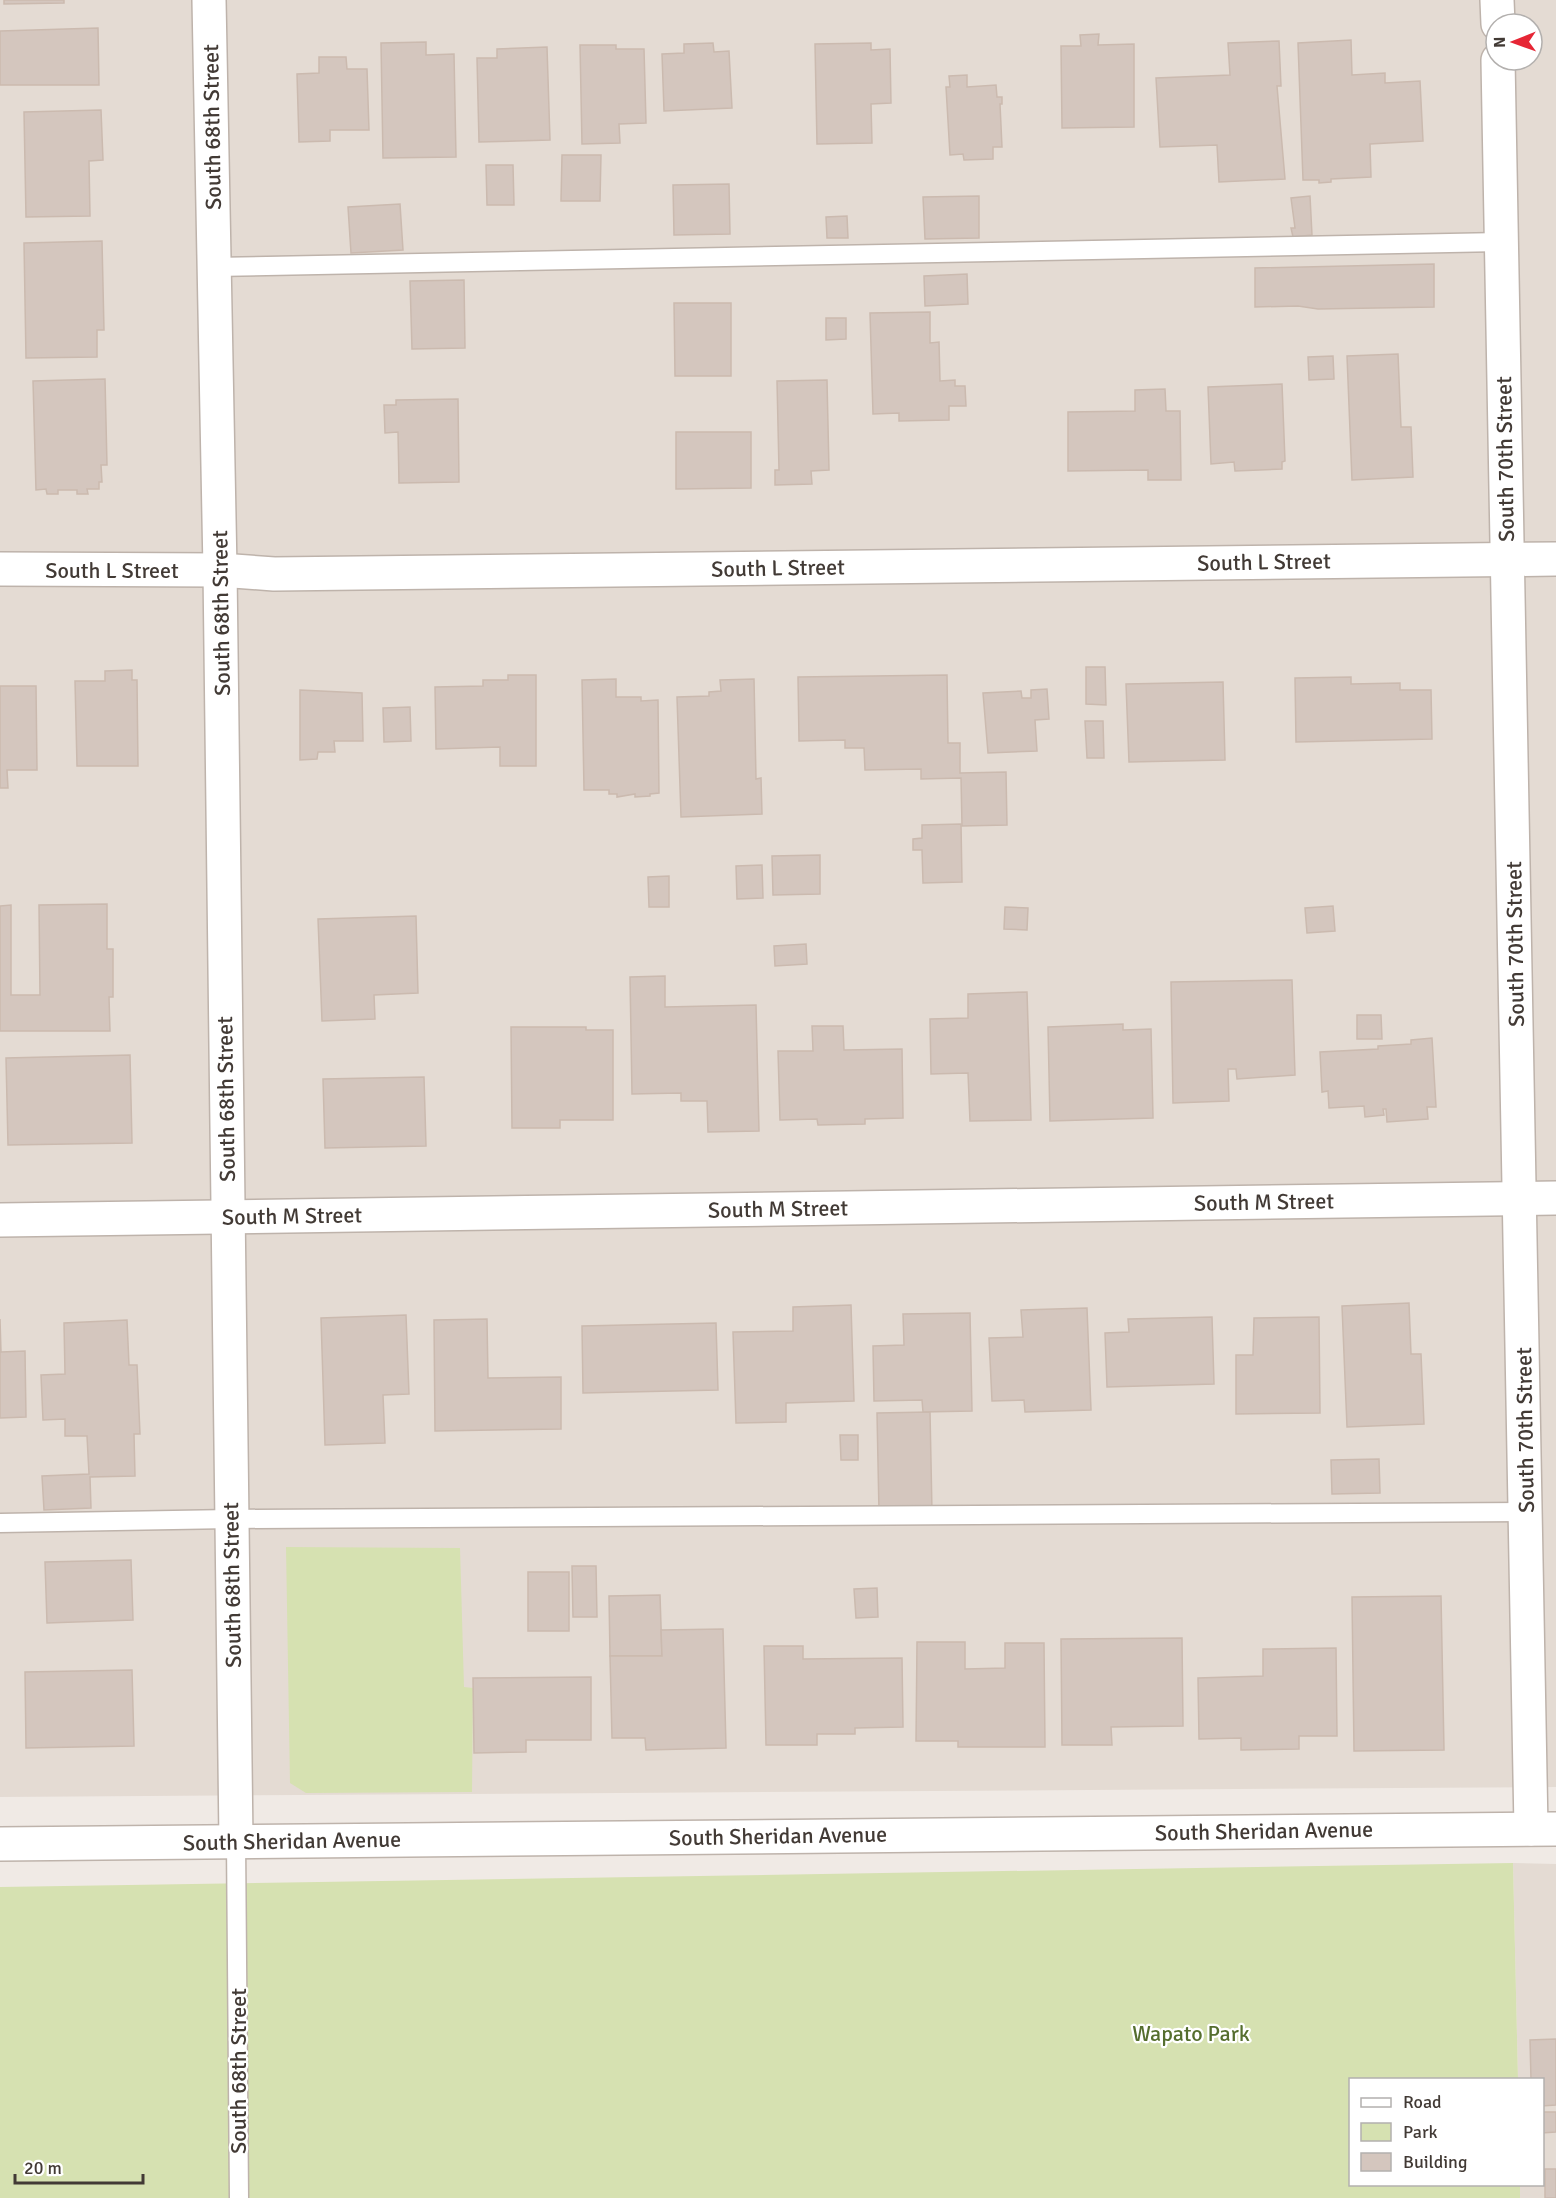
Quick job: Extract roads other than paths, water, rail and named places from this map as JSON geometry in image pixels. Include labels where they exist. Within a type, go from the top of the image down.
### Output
[{"type":"street","name":"South 68th Street","points":[[209,0],[220,570],[236,1841]]},
{"type":"street","name":"South 70th Street","points":[[1498,72],[1526,1512],[1543,1829]]},
{"type":"street","name":"South L Street","points":[[0,569],[220,570],[273,574],[1556,559]]},
{"type":"street","name":"South M Street","points":[[0,1220],[1556,1198]]},
{"type":"street","name":"South Sheridan Avenue","points":[[0,1844],[1543,1829]]},
{"type":"lane","points":[[214,267],[1502,243]]},
{"type":"lane","points":[[0,1523],[231,1519],[1526,1512]]},
{"type":"lane","name":"South 68th Street","points":[[236,1841],[239,2198]]},
{"type":"park label","name":"Wapato Park","points":[[1191,2033]]}]
